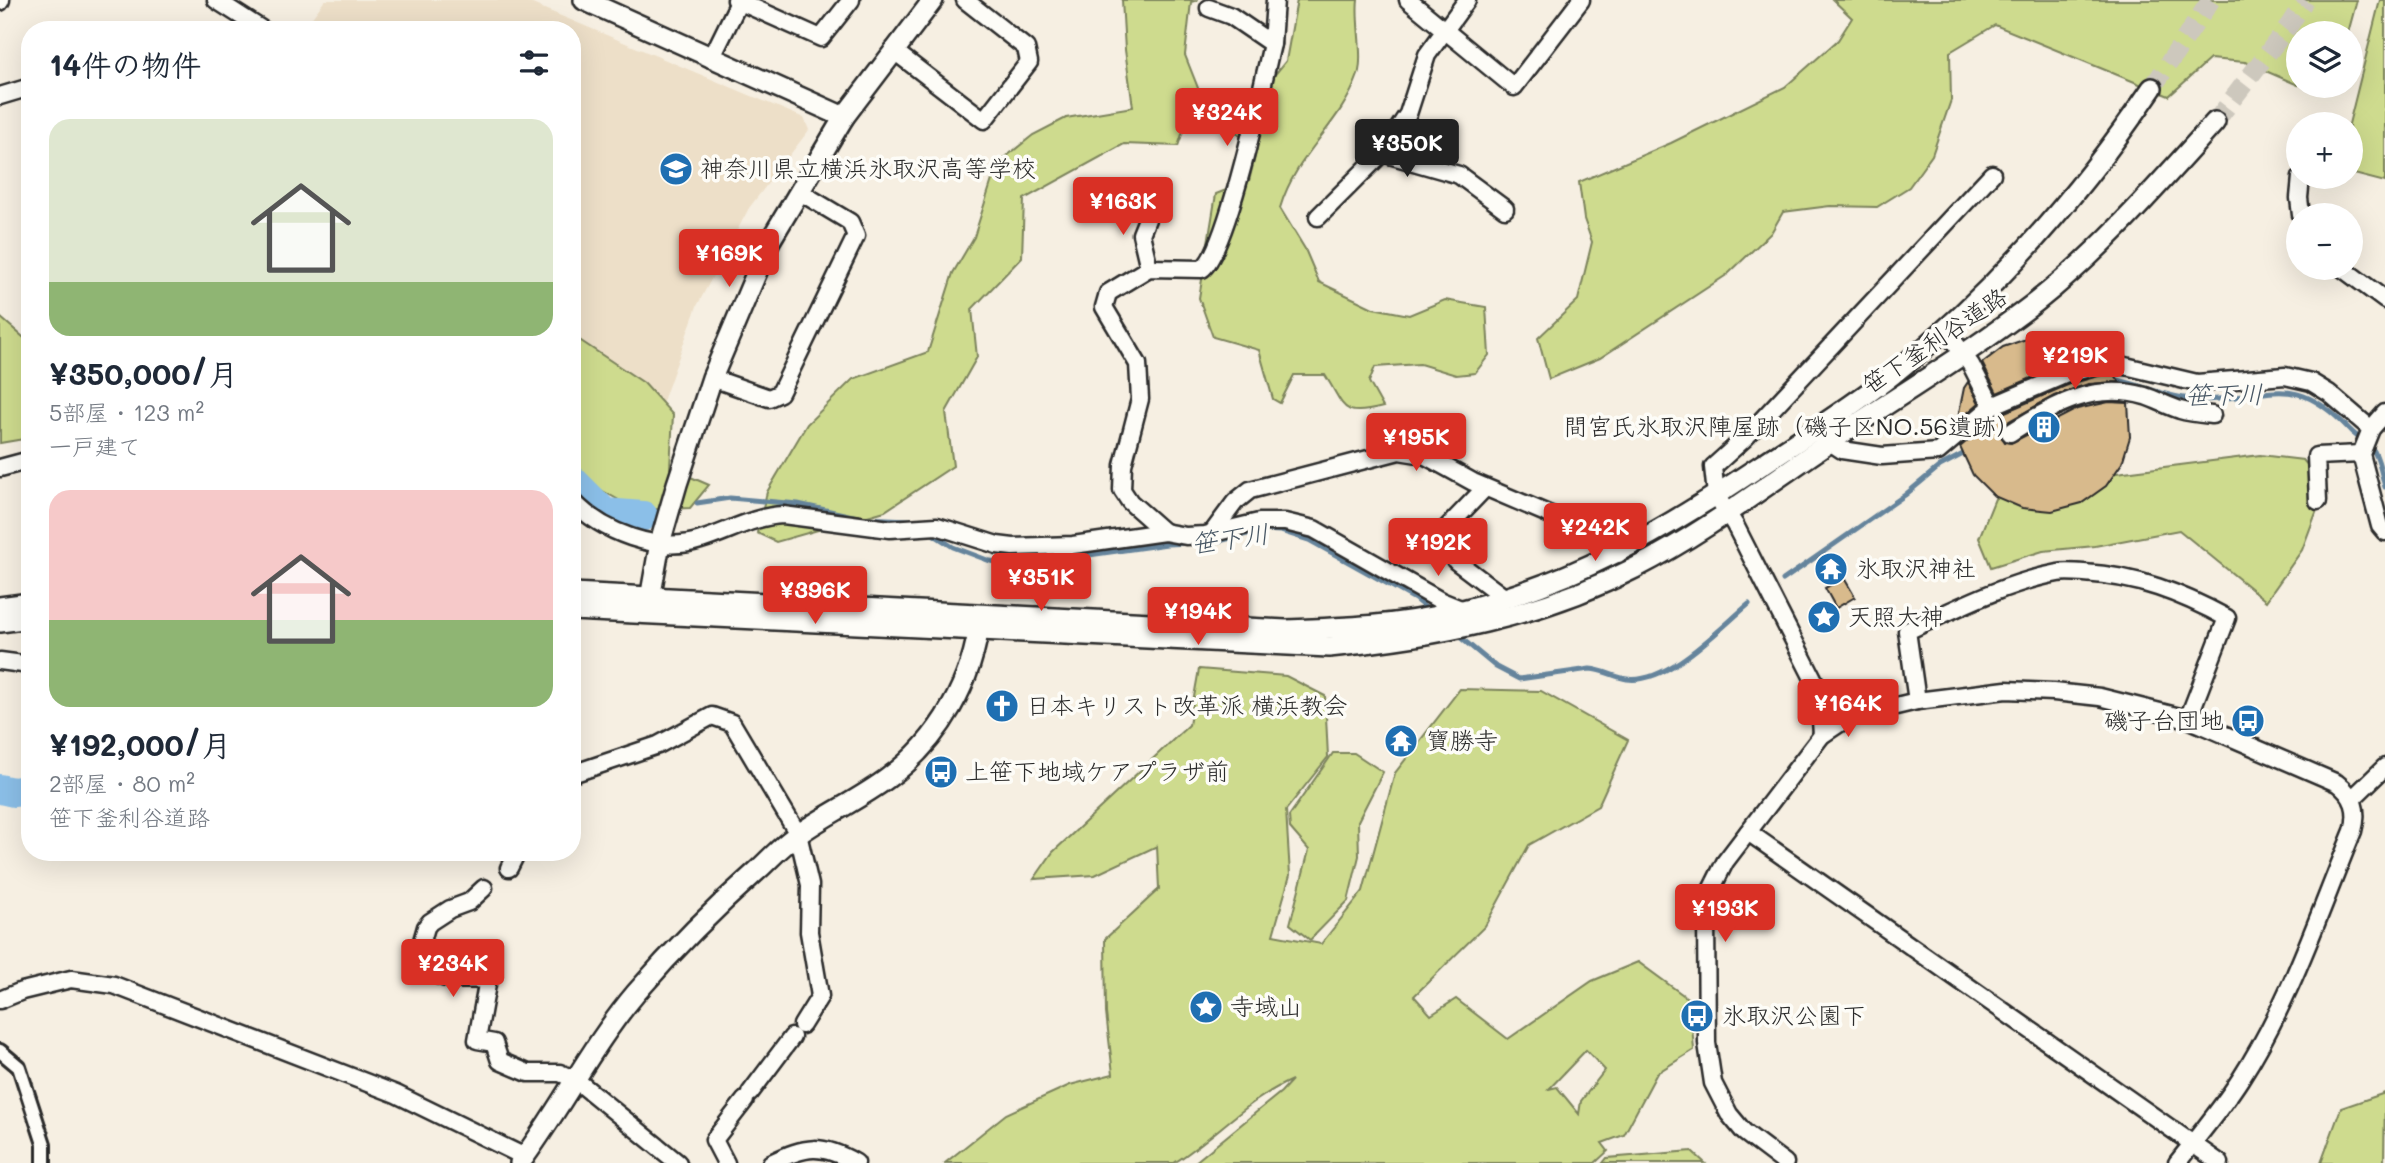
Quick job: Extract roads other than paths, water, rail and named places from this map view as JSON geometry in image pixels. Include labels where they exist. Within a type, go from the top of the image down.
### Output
[{"type":"street","points":[[216,0],[249,21]]},
{"type":"street","points":[[584,0],[844,117]]},
{"type":"street","points":[[711,59],[738,0],[821,37],[851,0]]},
{"type":"street","points":[[649,606],[660,543],[677,484],[712,379],[770,241],[844,117],[933,0]]},
{"type":"street","points":[[893,50],[984,120],[1029,62],[1026,48],[965,0]]},
{"type":"street","points":[[1164,532],[1130,502],[1122,490],[1123,465],[1140,399],[1138,364],[1104,307],[1108,293],[1149,268],[1202,268],[1214,256],[1241,170],[1272,44],[1275,0]]},
{"type":"street","points":[[1408,0],[1514,87],[1581,0]]},
{"type":"street","points":[[1318,217],[1382,153],[1408,114],[1427,55],[1467,0]]},
{"type":"street","points":[[1209,8],[1231,16],[1272,44]]},
{"type":"street","name":"笹下釜利谷道路","points":[[980,621],[1329,647],[1435,634],[1461,617],[1504,598],[1558,580],[1618,554],[1716,495],[1813,431],[1892,375],[1945,329],[2006,271],[2064,207],[2114,144],[2152,89]]},
{"type":"street","points":[[0,96],[21,90]]},
{"type":"street","name":"笹下釜利谷道路","points":[[581,610],[649,606],[980,621],[1286,630],[1391,625],[1461,617],[1509,617],[1634,568],[1727,512],[1964,354],[2037,301],[2107,240],[2215,122]]},
{"type":"street","points":[[1382,153],[1459,175],[1505,209]]},
{"type":"street","points":[[1822,735],[1819,690],[1716,495],[1713,467],[1744,439],[1992,174]]},
{"type":"street","points":[[712,379],[769,398],[780,393],[856,236],[850,222],[800,192]]},
{"type":"street","points":[[1149,268],[1141,234],[1151,209]]},
{"type":"street","points":[[2358,280],[2385,300]]},
{"type":"street","points":[[1945,329],[1964,354],[1992,406]]},
{"type":"street","points":[[1813,431],[1842,450],[1882,456],[1938,452],[1992,406],[2067,374],[2104,363],[2197,383],[2285,376],[2311,382],[2329,393],[2371,429]]},
{"type":"street","points":[[2144,396],[2152,374]]},
{"type":"street","points":[[2010,433],[2046,410],[2101,391],[2144,396],[2183,411],[2212,415]]},
{"type":"street","points":[[2385,413],[2371,429],[2361,454],[2380,526],[2385,532]]},
{"type":"street","points":[[1212,533],[1235,502],[1250,489],[1399,451],[1424,455],[1485,488],[1600,536],[1618,554]]},
{"type":"street","points":[[2318,501],[2316,456],[2361,454]]},
{"type":"street","points":[[0,468],[21,462]]},
{"type":"street","points":[[1485,488],[1437,538],[1456,561],[1504,598]]},
{"type":"street","points":[[581,508],[611,531],[660,543],[690,543],[768,515],[862,527],[900,529],[937,526],[997,545],[1013,547],[1073,545],[1164,532],[1186,536],[1259,522],[1284,522],[1314,529],[1441,601],[1461,617]]},
{"type":"street","points":[[1917,701],[1907,631],[2007,587],[2060,572],[2142,581],[2176,592],[2227,618],[2188,719]]},
{"type":"street","name":"笹下釜利谷道路","points":[[581,595],[649,606]]},
{"type":"street","points":[[0,607],[21,604]]},
{"type":"street","points":[[0,622],[21,619]]},
{"type":"street","points":[[0,1000],[22,991],[71,979],[114,985],[396,1094],[523,1160],[595,1048],[636,993],[720,904],[798,834],[908,763],[951,709],[978,646],[980,621]]},
{"type":"street","points":[[0,660],[21,664]]},
{"type":"street","points":[[1819,690],[1855,713]]},
{"type":"street","points":[[1786,1163],[1744,1132],[1729,1114],[1713,1083],[1707,1043],[1706,916],[1712,888],[1725,862],[1822,735],[1855,713],[1917,701],[2006,690],[2100,697],[2188,719],[2337,783],[2353,798],[2357,817],[2353,831],[2278,1011],[2243,1076],[2177,1163]]},
{"type":"street","points":[[581,771],[658,745],[712,716],[732,723],[798,834],[810,885],[808,932],[820,996],[797,1031],[714,1140],[726,1163]]},
{"type":"street","points":[[2353,798],[2385,767]]},
{"type":"street","points":[[1748,832],[2220,1163]]},
{"type":"street","points":[[509,868],[512,861]]},
{"type":"street","points":[[484,888],[469,902],[450,908],[425,927],[418,955],[424,967],[449,981],[488,979],[477,1040],[494,1043],[500,1061],[528,1073],[560,1073],[576,1080],[678,1163]]},
{"type":"street","points":[[0,1051],[19,1068],[44,1144],[44,1163]]},
{"type":"street","points":[[771,1163],[801,1150],[814,1148],[837,1152],[856,1163]]},
{"type":"waterway","name":"笹下川","points":[[2114,379],[2192,399],[2281,392],[2313,400],[2330,411],[2372,448],[2385,487]]},
{"type":"waterway","name":"笹下川","points":[[1783,580],[1905,495],[1940,466],[1967,452]]},
{"type":"waterway","name":"笹下川","points":[[581,489],[605,513],[643,516]]},
{"type":"waterway","name":"笹下川","points":[[697,503],[730,498],[798,504],[862,518],[911,520]]},
{"type":"waterway","name":"笹下川","points":[[928,531],[953,547],[990,561],[1018,565],[1167,544],[1215,542],[1263,530],[1281,531],[1309,540],[1415,599],[1429,611]]},
{"type":"waterway","name":"笹下川","points":[[1455,633],[1496,667],[1519,679],[1590,669],[1627,679],[1643,678],[1659,673],[1692,653],[1749,604]]},
{"type":"waterway","name":"笹下川","points":[[0,789],[21,791]]},
{"type":"tunnel","points":[[2152,88],[2211,0]]},
{"type":"tunnel","points":[[2215,122],[2290,24],[2305,0]]},
{"type":"place","name":"神奈川県立横浜氷取沢高等学校","points":[[676,169]]},
{"type":"place","name":"間宮氏氷取沢陣屋跡（磯子区NO.56遺跡）","points":[[2044,427]]},
{"type":"place","name":"氷取沢神社","points":[[1831,569]]},
{"type":"place","name":"天照大神","points":[[1824,617]]},
{"type":"place","name":"日本キリスト改革派 横浜教会","points":[[1002,706]]},
{"type":"place","name":"磯子台団地","points":[[2248,721]]},
{"type":"place","name":"寶勝寺","points":[[1401,741]]},
{"type":"place","name":"上笹下地域ケアプラザ前","points":[[941,772]]},
{"type":"place","name":"寺域山","points":[[1206,1007]]},
{"type":"place","name":"氷取沢公園下","points":[[1697,1016]]}]
